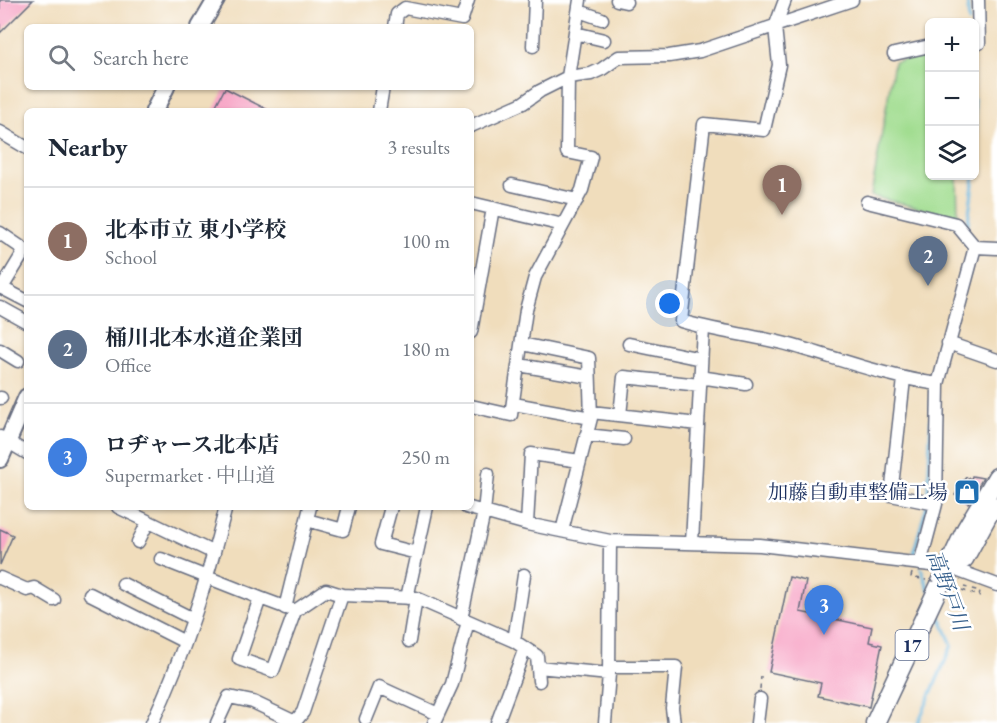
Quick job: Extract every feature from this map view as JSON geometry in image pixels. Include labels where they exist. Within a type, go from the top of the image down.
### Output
[{"type":"highway","name":"17","points":[[887,723],[957,575],[966,529],[997,477]]},
{"type":"highway","name":"17","points":[[875,723],[997,499]]},
{"type":"main road","points":[[202,24],[216,0]]},
{"type":"main road","points":[[156,108],[164,90]]},
{"type":"main road","points":[[0,459],[4,439],[24,402]]},
{"type":"street","points":[[395,24],[397,14],[405,8],[462,19],[468,0]]},
{"type":"street","points":[[533,46],[536,0]]},
{"type":"street","points":[[785,0],[775,27],[779,65],[764,130],[704,124],[681,321],[703,328],[789,345],[904,379],[938,384]]},
{"type":"street","points":[[474,125],[523,103],[540,90],[568,77],[591,74],[619,57],[669,56],[700,51],[852,0]]},
{"type":"street","points":[[978,0],[978,18]]},
{"type":"street","points":[[474,407],[511,414],[526,310],[535,277],[577,200],[591,157],[567,152],[568,77],[579,6],[602,19]]},
{"type":"street","points":[[575,33],[603,40]]},
{"type":"street","points":[[894,54],[925,47]]},
{"type":"street","points":[[380,108],[382,90]]},
{"type":"street","points":[[0,132],[24,146]]},
{"type":"street","points":[[512,185],[577,200]]},
{"type":"street","points":[[867,202],[956,224],[975,247],[997,248]]},
{"type":"street","points":[[474,204],[563,225]]},
{"type":"street","points":[[474,313],[493,208]]},
{"type":"street","points":[[0,233],[24,249]]},
{"type":"street","points":[[920,569],[936,504],[938,384],[975,247]]},
{"type":"street","points":[[24,252],[1,287],[24,299]]},
{"type":"street","points":[[0,307],[24,320]]},
{"type":"street","points":[[692,543],[703,328]]},
{"type":"street","points":[[948,343],[997,360]]},
{"type":"street","points":[[522,344],[589,358],[591,415],[562,531]]},
{"type":"street","points":[[629,344],[701,359]]},
{"type":"street","points":[[0,350],[18,361]]},
{"type":"street","points":[[519,365],[590,377]]},
{"type":"street","points":[[620,415],[624,377],[746,384]]},
{"type":"street","points":[[904,379],[891,495],[936,504]]},
{"type":"street","points":[[514,404],[591,415],[620,415],[698,424]]},
{"type":"street","points":[[586,435],[624,439]]},
{"type":"street","points":[[4,439],[24,451]]},
{"type":"street","points":[[526,524],[531,454],[580,461]]},
{"type":"street","points":[[366,719],[379,687],[438,720],[452,684],[484,512],[488,474]]},
{"type":"street","points":[[474,509],[526,524],[610,541],[760,545],[957,575],[997,585]]},
{"type":"street","points":[[124,510],[214,553]]},
{"type":"street","points":[[152,723],[173,680],[207,578],[225,510]]},
{"type":"street","points":[[261,598],[239,659],[273,671],[290,609],[309,510]]},
{"type":"street","points":[[307,520],[343,530],[348,510]]},
{"type":"street","points":[[390,510],[381,544],[417,553]]},
{"type":"street","points":[[409,641],[417,553],[427,510]]},
{"type":"street","points":[[138,542],[148,522]]},
{"type":"street","points":[[605,723],[609,671],[610,541]]},
{"type":"street","points":[[161,559],[290,609],[326,590],[342,595],[412,598],[519,644],[537,656],[539,681]]},
{"type":"street","points":[[497,723],[519,644],[524,575]]},
{"type":"street","points":[[0,578],[27,590],[34,588],[54,600]]},
{"type":"street","points":[[123,584],[193,619]]},
{"type":"street","points":[[90,594],[185,642]]},
{"type":"street","points":[[217,723],[229,697],[253,702],[295,722],[303,712],[342,595]]},
{"type":"street","points":[[538,667],[609,671],[676,667],[672,708],[674,723]]},
{"type":"street","points":[[757,723],[760,699]]},
{"type":"path","points":[[920,569],[912,572],[911,577],[930,580],[979,596],[980,591],[957,575]]},
{"type":"green space","points":[[925,55],[925,180],[957,180],[958,218],[871,196],[894,62]]},
{"type":"building","points":[[0,0],[33,0],[0,33]]},
{"type":"building","points":[[224,90],[229,90],[264,108],[215,108]]},
{"type":"building","points":[[972,476],[983,478],[968,503],[955,495],[966,477],[971,479]]},
{"type":"building","points":[[0,529],[13,535],[0,565]]},
{"type":"building","points":[[789,577],[806,581],[800,612],[872,627],[869,642],[882,645],[869,707],[818,696],[821,683],[769,672]]},
{"type":"waterway","points":[[967,0],[969,18]]},
{"type":"waterway","points":[[967,230],[973,180]]},
{"type":"waterway","name":"高野戸川","points":[[932,379],[939,355]]},
{"type":"waterway","name":"高野戸川","points":[[928,499],[932,386]]},
{"type":"waterway","name":"高野戸川","points":[[917,557],[914,551],[927,505]]},
{"type":"waterway","name":"高野戸川","points":[[921,568],[929,590]]},
{"type":"waterway","name":"高野戸川","points":[[918,723],[952,645],[937,610]]},
{"type":"place","name":"北本市立 東小学校","points":[[782,215]]},
{"type":"place","name":"桶川北本水道企業団","points":[[928,286]]},
{"type":"place","name":"加藤自動車整備工場","points":[[967,492]]},
{"type":"place","name":"ロヂャース北本店","points":[[824,635]]}]
